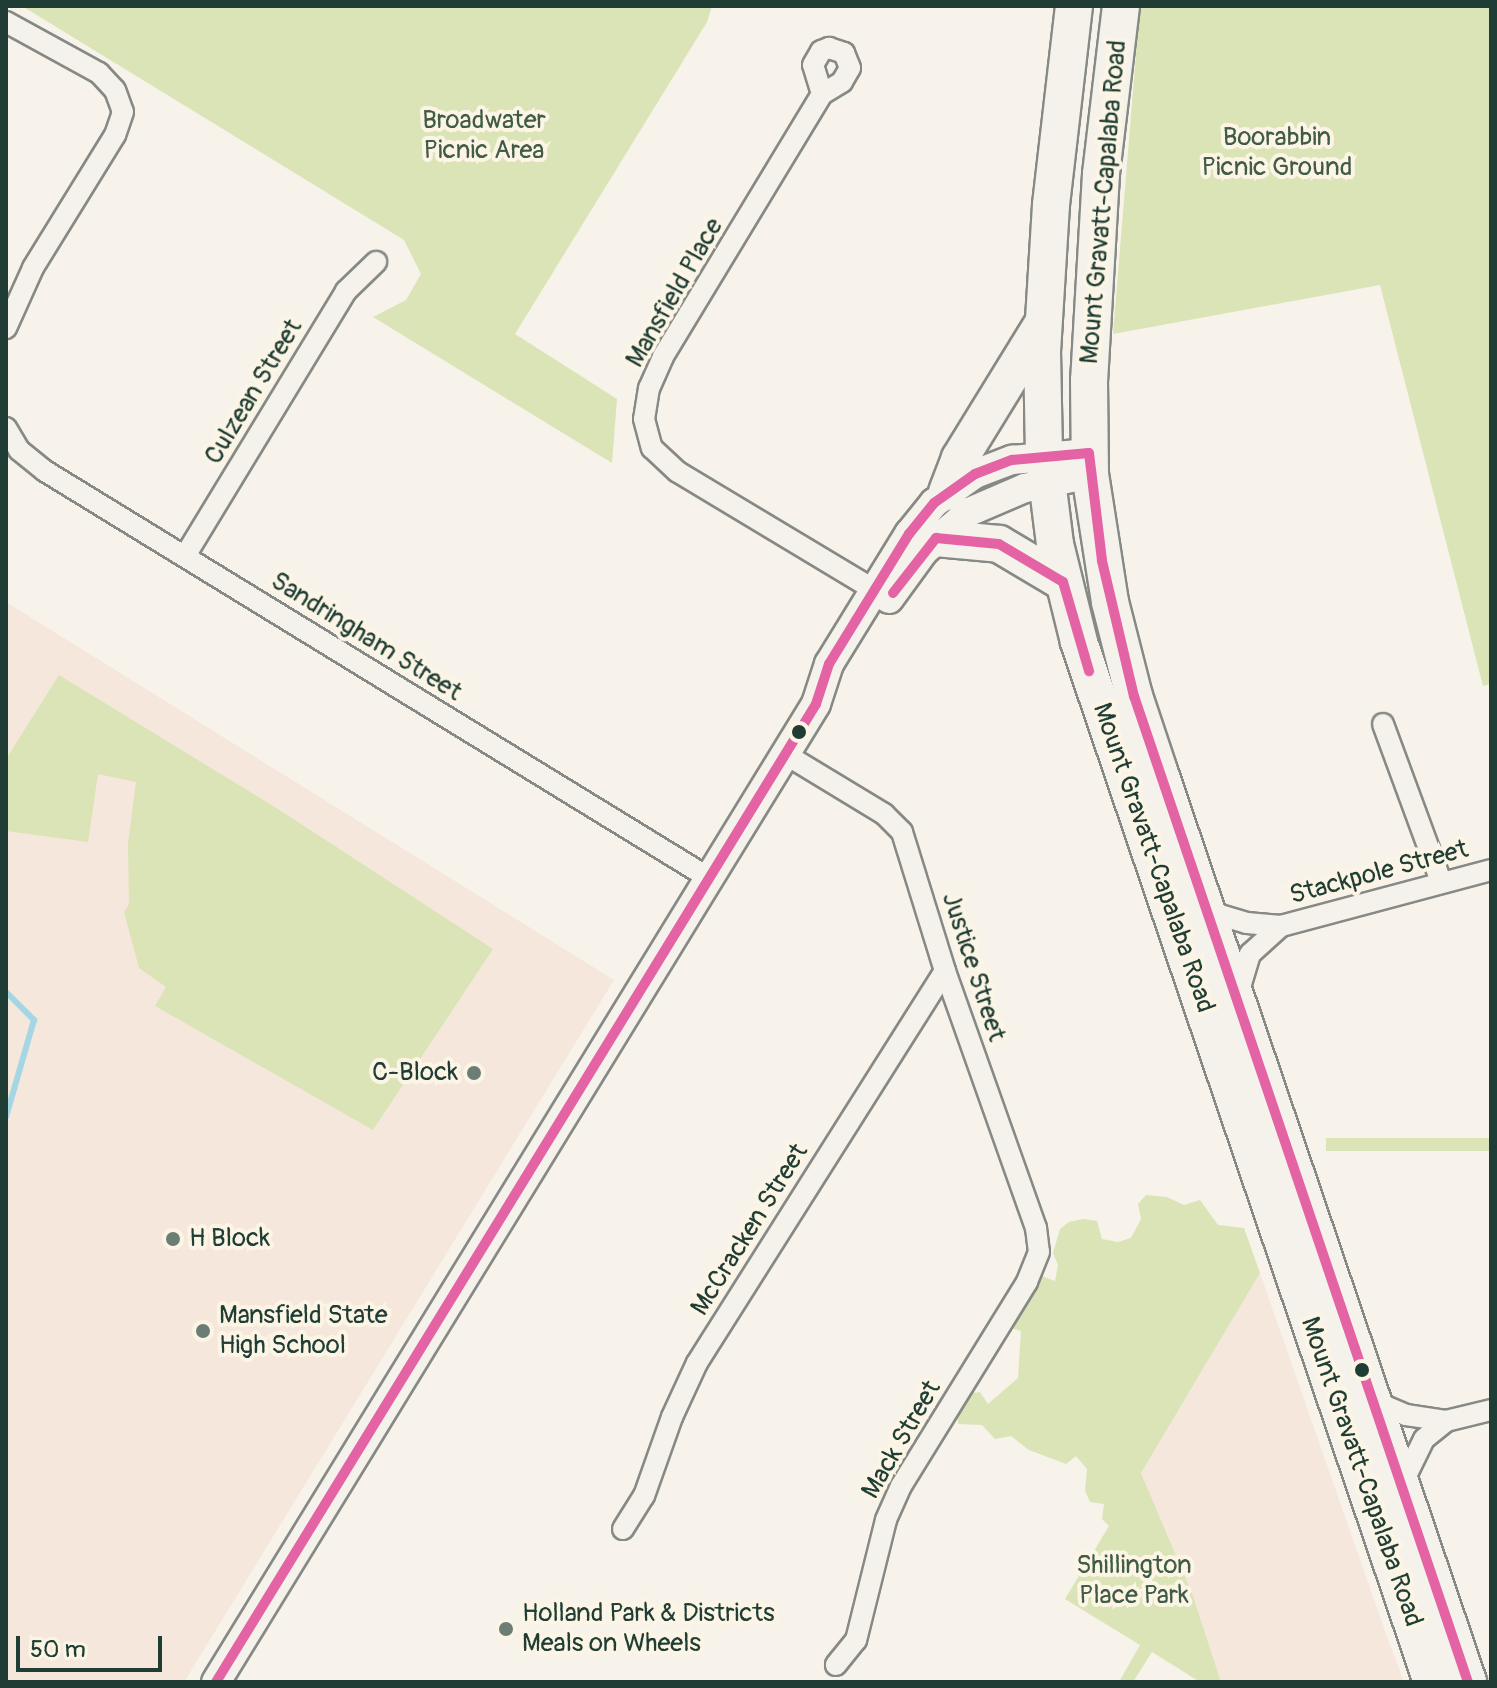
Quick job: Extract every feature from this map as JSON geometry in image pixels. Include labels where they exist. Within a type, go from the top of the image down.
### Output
[{"type":"highway","name":"Mount Gravatt-Capalaba Road","points":[[1074,6],[1051,205],[1043,323],[1045,469],[1063,582],[1084,657],[1432,1682]]},
{"type":"highway","name":"Mount Gravatt-Capalaba Road","points":[[1121,6],[1093,279],[1090,464],[1102,561],[1121,649],[1236,1001],[1468,1682]]},
{"type":"highway","points":[[947,492],[960,458],[1043,323]]},
{"type":"highway","points":[[936,538],[999,544],[1063,582]]},
{"type":"main road","points":[[216,1682],[816,704],[843,676],[919,520],[947,492],[994,466],[1045,469],[1090,464]]},
{"type":"main road","points":[[882,594],[936,538],[984,504],[1045,469]]},
{"type":"street","points":[[6,22],[99,73],[115,90],[123,112],[115,135],[33,268],[6,328]]},
{"type":"street","name":"Mansfield Place","points":[[822,94],[663,357],[649,388],[644,419],[652,448],[678,472],[882,594]]},
{"type":"street","name":"Culzean Street","points":[[185,556],[346,291],[376,262]]},
{"type":"street","name":"Sandringham Street","points":[[6,428],[19,450],[45,471],[709,878]]},
{"type":"street","points":[[1383,724],[1441,882]]},
{"type":"street","name":"Justice Street","points":[[785,754],[884,814],[902,832],[945,971],[1036,1228],[1039,1252]]},
{"type":"street","name":"Stackpole Street","points":[[1207,911],[1247,923],[1281,926],[1491,870]]},
{"type":"street","name":"Stackpole Street","points":[[1236,1001],[1250,954],[1281,926]]},
{"type":"street","name":"McCracken Street","points":[[623,1529],[644,1496],[672,1417],[697,1363],[945,971]]},
{"type":"street","name":"Mack Street","points":[[836,1665],[856,1640],[886,1520],[901,1486],[1027,1282],[1039,1252]]},
{"type":"street","points":[[1373,1401],[1406,1415],[1446,1421],[1491,1410]]},
{"type":"street","points":[[1402,1484],[1424,1439],[1446,1421]]},
{"type":"shaded area","name":"Mansfield State High School","points":[[6,602],[614,980],[184,1682],[6,1682]]},
{"type":"shaded area","points":[[1260,1273],[1404,1682],[1221,1682],[1192,1593],[1141,1473]]},
{"type":"green space","name":"Broadwater Picnic Area","points":[[22,6],[712,6],[707,22],[515,334],[617,399],[612,463],[373,317],[406,300],[421,274],[404,240]]},
{"type":"green space","name":"Boorabbin Picnic Ground","points":[[1140,6],[1491,6],[1491,684],[1483,686],[1380,285],[1113,334]]},
{"type":"green space","points":[[59,675],[278,809],[493,949],[373,1130],[155,1006],[166,987],[139,968],[124,912],[129,904],[128,843],[136,782],[98,774],[88,842],[6,831],[6,759]]},
{"type":"green space","points":[[1326,1138],[1491,1138],[1491,1151],[1326,1151]]},
{"type":"green space","name":"Shillington Place Park","points":[[1146,1195],[1167,1197],[1184,1205],[1200,1200],[1218,1225],[1244,1228],[1260,1273],[1141,1473],[1192,1593],[1221,1682],[1200,1682],[1152,1652],[1133,1682],[1119,1682],[1140,1645],[1065,1599],[1109,1526],[1102,1519],[1104,1504],[1090,1502],[1085,1491],[1087,1469],[1076,1456],[1066,1464],[1029,1450],[1011,1436],[995,1439],[982,1425],[958,1424],[957,1410],[964,1394],[980,1392],[988,1404],[1018,1378],[1021,1331],[1011,1328],[1042,1276],[1055,1281],[1058,1265],[1053,1253],[1060,1229],[1069,1222],[1083,1219],[1097,1221],[1102,1239],[1118,1242],[1131,1238],[1141,1219],[1138,1204]]},
{"type":"waterway","points":[[6,992],[34,1020],[6,1117]]},
{"type":"transit line","points":[[216,1682],[816,704],[829,664],[909,534],[934,503],[975,474],[1012,460],[1089,453],[1102,561],[1134,696],[1468,1682]]},
{"type":"transit line","points":[[893,593],[936,538],[999,544],[1063,582],[1089,671]]},
{"type":"place","name":"C-Block","points":[[474,1073]]},
{"type":"place","name":"H Block","points":[[173,1239]]},
{"type":"place","name":"Mansfield State High School","points":[[203,1331]]},
{"type":"place","name":"Holland Park & Districts Meals on Wheels","points":[[506,1629]]}]
